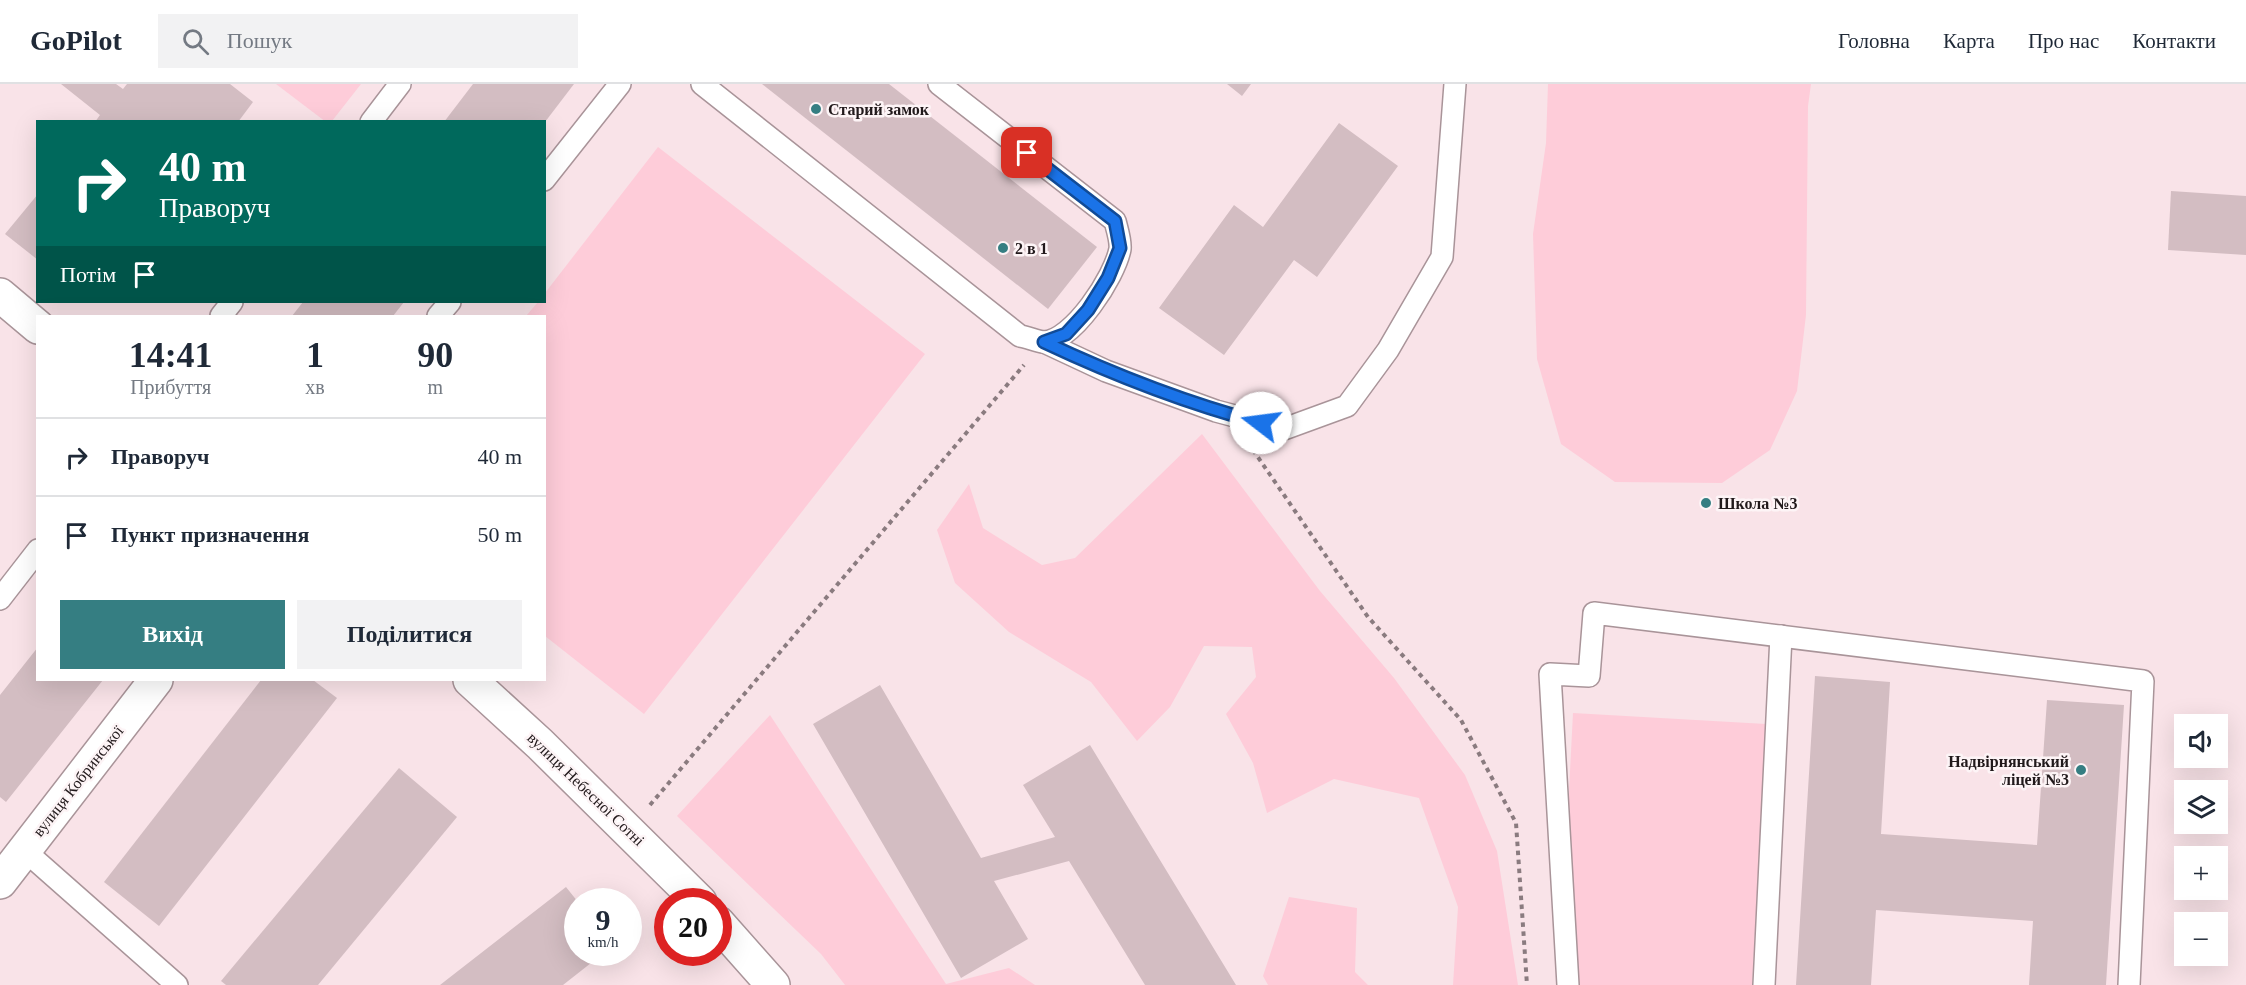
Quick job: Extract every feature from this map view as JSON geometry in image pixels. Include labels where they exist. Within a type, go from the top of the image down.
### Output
[{"type":"street","points":[[0,295],[36,325]]},
{"type":"street","name":"вулиця Кобринської","points":[[0,882],[155,681]]},
{"type":"street","name":"вулиця Небесної Сотні","points":[[471,681],[686,888]]},
{"type":"street","points":[[732,939],[773,985]]},
{"type":"lane","points":[[373,120],[400,84]]},
{"type":"lane","points":[[546,177],[620,84]]},
{"type":"lane","points":[[702,84],[1020,336],[1044,342],[1106,371],[1208,408],[1284,429],[1347,406],[1388,350],[1442,256],[1455,84]]},
{"type":"lane","points":[[939,84],[1115,221],[1120,248],[1108,278],[1088,310],[1066,334],[1044,342]]},
{"type":"lane","points":[[222,315],[231,303]]},
{"type":"lane","points":[[439,315],[449,303]]},
{"type":"lane","points":[[0,599],[36,553]]},
{"type":"lane","points":[[1568,985],[1550,674],[1589,676],[1594,613],[2144,681],[2129,985]]},
{"type":"lane","points":[[1764,985],[1781,636]]},
{"type":"lane","points":[[24,850],[177,985]]},
{"type":"path","points":[[628,830],[1044,342]]},
{"type":"path","points":[[1244,442],[1253,449],[1368,617],[1461,720],[1516,823],[1527,985]]},
{"type":"shaded area","points":[[276,84],[361,84],[333,120],[323,120]]},
{"type":"shaded area","points":[[1548,84],[1811,84],[1808,106],[1806,315],[1797,391],[1770,450],[1722,483],[1615,482],[1561,444],[1537,359],[1533,234],[1546,143]]},
{"type":"shaded area","points":[[658,147],[925,354],[644,714],[546,637],[546,315],[527,315],[537,303],[546,303],[546,292]]},
{"type":"shaded area","points":[[1202,434],[1320,591],[1394,678],[1465,775],[1497,851],[1518,985],[1453,985],[1458,907],[1419,798],[1334,779],[1267,813],[1253,763],[1226,714],[1256,677],[1252,647],[1204,646],[1170,707],[1137,741],[1091,682],[1009,632],[955,583],[937,530],[969,484],[983,528],[1042,565],[1075,558]]},
{"type":"shaded area","points":[[1573,713],[1766,724],[1752,985],[1559,985]]},
{"type":"shaded area","points":[[770,715],[946,984],[1009,968],[1035,985],[845,985],[821,954],[677,816]]},
{"type":"shaded area","points":[[1289,897],[1357,908],[1355,972],[1368,985],[1268,985],[1263,976]]},
{"type":"building","points":[[61,84],[116,84],[123,89],[127,84],[230,84],[253,102],[240,120],[96,120],[100,115]]},
{"type":"building","points":[[473,84],[574,84],[546,121],[446,120]]},
{"type":"building","points":[[762,84],[889,84],[1097,247],[1048,309]]},
{"type":"building","points":[[1227,84],[1251,84],[1242,96]]},
{"type":"building","points":[[1339,123],[1398,166],[1317,277],[1294,260],[1224,355],[1159,308],[1234,205],[1263,227]]},
{"type":"building","points":[[2171,191],[2246,196],[2246,255],[2168,250]]},
{"type":"building","points":[[36,196],[36,258],[5,234]]},
{"type":"building","points":[[302,303],[403,303],[394,315],[293,315]]},
{"type":"building","points":[[36,650],[36,681],[102,681],[6,802],[0,797],[0,695]]},
{"type":"building","name":"Надвірнянський ліцей №3","points":[[1815,676],[1890,682],[1881,834],[2037,845],[2047,700],[2124,705],[2106,985],[2029,985],[2033,921],[1876,910],[1871,985],[1796,985]]},
{"type":"building","points":[[260,681],[314,681],[337,698],[159,926],[104,882]]},
{"type":"building","points":[[880,685],[981,858],[1055,837],[1023,785],[1090,745],[1236,985],[1145,985],[1069,861],[994,881],[1028,939],[961,978],[813,724]]},
{"type":"building","points":[[399,768],[457,817],[318,985],[226,985],[221,981]]},
{"type":"building","points":[[564,889],[564,966],[587,966],[563,985],[440,985]]},
{"type":"place","name":"Старий замок","points":[[816,109]]},
{"type":"place","name":"2 в 1","points":[[1003,248]]},
{"type":"place","name":"Школа №3","points":[[1706,503]]},
{"type":"place","name":"Надвірнянський ліцей №3","points":[[2081,770]]},
{"type":"route","points":[[1027,153],[1115,221],[1120,248],[1108,278],[1088,310],[1066,334],[1044,342],[1106,371],[1216,411],[1261,423]]}]
